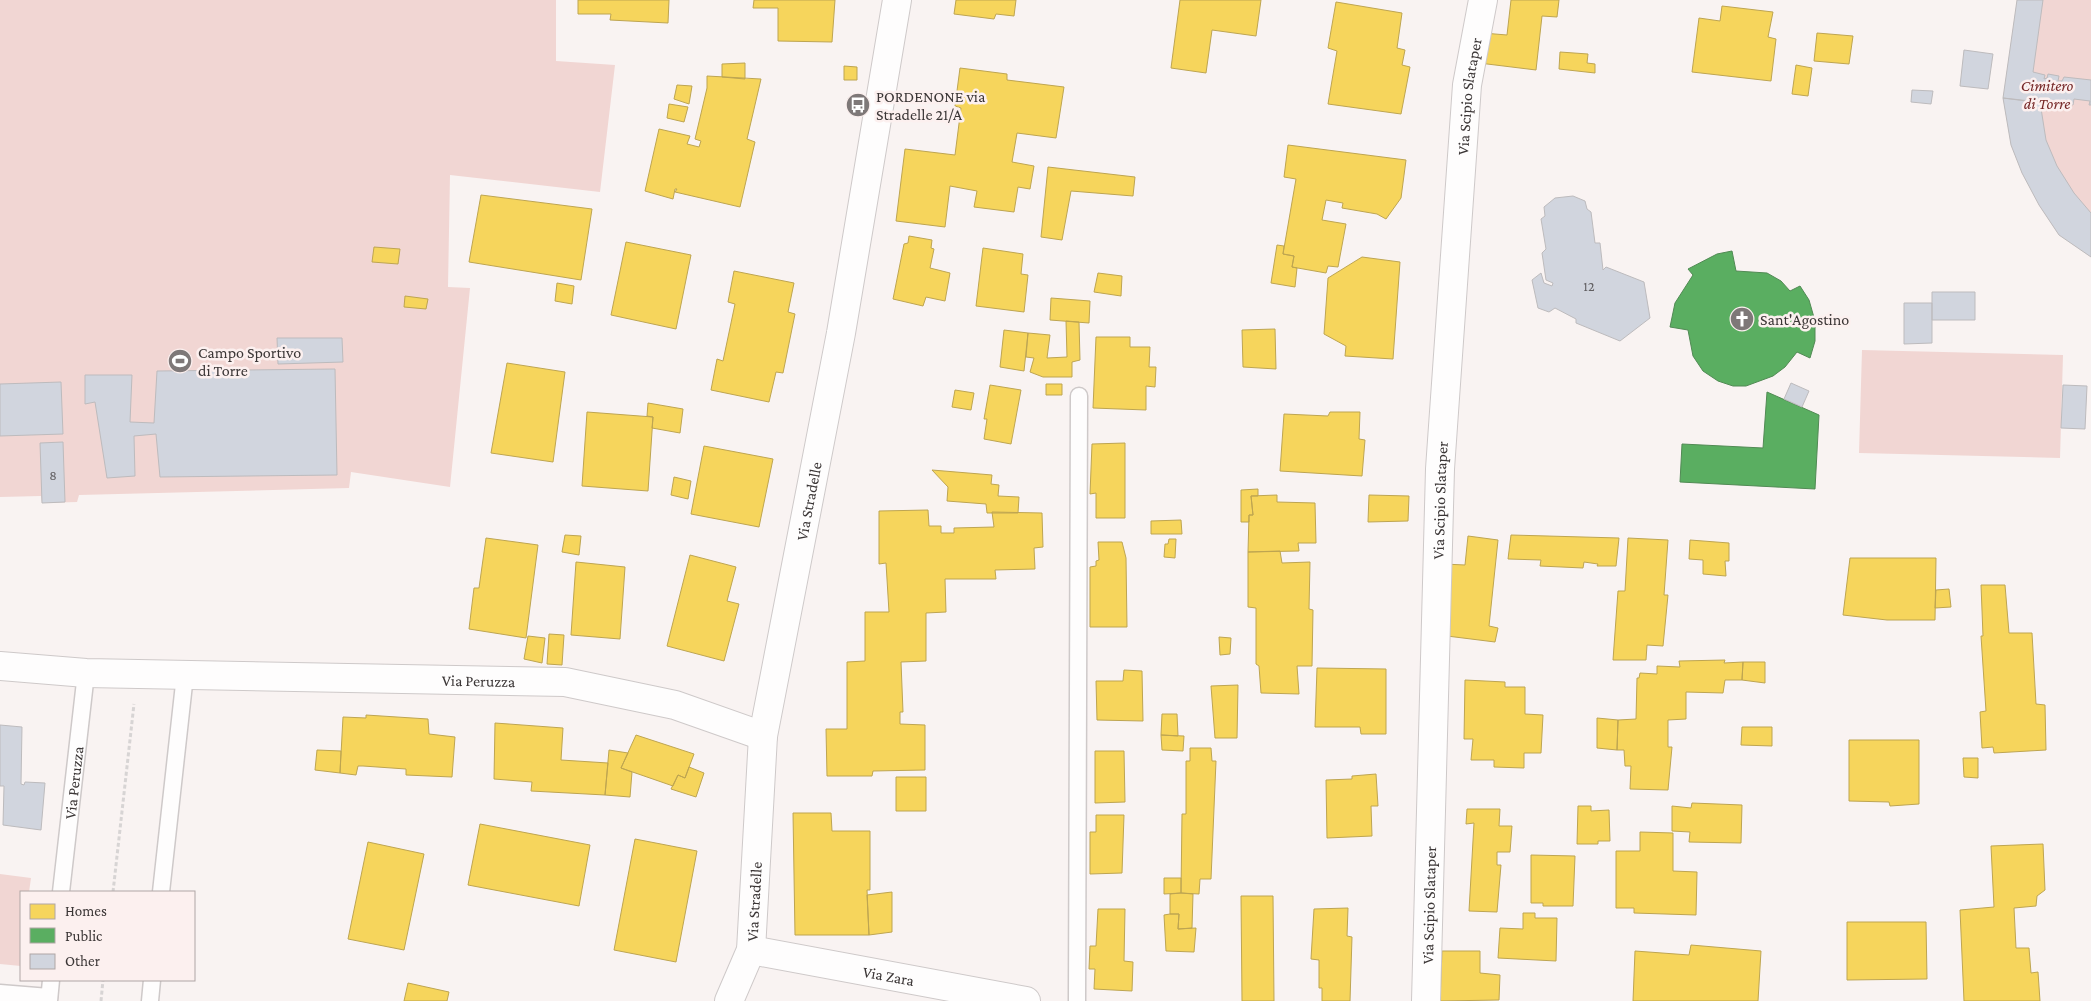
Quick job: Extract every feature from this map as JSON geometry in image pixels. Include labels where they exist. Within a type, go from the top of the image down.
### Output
[{"type":"street","name":"Via Stradelle","points":[[730,1001],[751,950],[763,736],[839,342],[897,0]]},
{"type":"street","name":"Via Scipio Slataper","points":[[1426,1001],[1440,469],[1467,85],[1483,0]]},
{"type":"street","name":"Via Peruzza","points":[[0,666],[86,673],[565,682],[675,705],[763,736]]},
{"type":"street","name":"Via Zara","points":[[751,950],[1026,1001]]},
{"type":"lane","points":[[1077,1001],[1079,396]]},
{"type":"lane","name":"Via Peruzza","points":[[61,891],[86,673]]},
{"type":"lane","points":[[162,891],[185,675]]},
{"type":"lane","points":[[0,993],[49,999],[51,981]]},
{"type":"lane","points":[[150,1001],[152,981]]},
{"type":"path","points":[[113,891],[137,674]]},
{"type":"path","points":[[101,1001],[103,981]]},
{"type":"green space","name":"Campo Sportivo di Torre","points":[[0,0],[556,0],[556,61],[615,65],[600,192],[450,175],[448,287],[470,288],[450,487],[351,472],[349,488],[79,495],[77,502],[42,503],[41,496],[0,497]]},
{"type":"green space","name":"Cimitero di Torre","points":[[2017,0],[2091,0],[2091,257],[2059,235],[2039,205],[2022,173],[2011,145],[2003,98]]},
{"type":"green space","points":[[1862,350],[2063,355],[2060,458],[1859,453]]},
{"type":"green space","points":[[0,874],[31,878],[29,891],[20,891],[20,966],[0,964]]},
{"type":"building: Homes","points":[[578,0],[669,0],[668,23],[610,20],[611,14],[578,14]]},
{"type":"building: Homes","points":[[754,0],[835,0],[832,42],[778,41],[778,8],[753,8]]},
{"type":"building: Homes","points":[[956,0],[1016,0],[1014,16],[996,14],[994,19],[954,14]]},
{"type":"building: Homes","points":[[1180,0],[1261,0],[1256,36],[1212,30],[1206,73],[1171,68]]},
{"type":"building: Homes","points":[[1511,0],[1559,0],[1557,17],[1542,16],[1536,70],[1479,63],[1483,33],[1507,35]]},
{"type":"building: Homes","points":[[1336,2],[1402,13],[1397,48],[1405,50],[1402,65],[1410,67],[1401,114],[1328,104],[1337,51],[1328,48]]},
{"type":"building: Homes","points":[[1722,6],[1773,12],[1768,37],[1776,39],[1771,81],[1692,72],[1699,18],[1720,21]]},
{"type":"building: Homes","points":[[1817,33],[1853,36],[1849,64],[1814,61]]},
{"type":"building: Homes","points":[[1560,52],[1588,54],[1587,63],[1595,64],[1595,73],[1559,69]]},
{"type":"building: Homes","points":[[745,63],[745,79],[722,77],[722,64]]},
{"type":"building: Homes","points":[[1796,65],[1812,68],[1808,96],[1792,94]]},
{"type":"building: Homes","points":[[844,66],[857,67],[857,80],[844,80]]},
{"type":"building: Homes","points":[[960,68],[1007,74],[1007,80],[1064,87],[1056,138],[1017,133],[1012,162],[1034,166],[1030,189],[1018,187],[1014,212],[974,207],[977,191],[950,186],[945,227],[896,221],[905,149],[955,155],[961,108],[955,106]]},
{"type":"building: Homes","points":[[707,76],[761,79],[747,139],[755,142],[740,207],[675,192],[677,189],[675,189],[673,199],[645,191],[659,129],[690,136],[687,144],[699,147],[701,141],[695,139],[707,88]]},
{"type":"building: Homes","points":[[677,85],[692,86],[689,104],[674,99]]},
{"type":"building: Homes","points":[[669,104],[688,107],[684,122],[667,118]]},
{"type":"building: Homes","points":[[1288,145],[1406,160],[1401,198],[1386,219],[1377,214],[1342,208],[1343,203],[1326,200],[1322,220],[1346,224],[1338,267],[1328,266],[1326,273],[1292,267],[1294,256],[1283,254],[1296,179],[1284,177]]},
{"type":"building: Homes","points":[[1048,167],[1135,177],[1133,196],[1071,191],[1062,240],[1041,237]]},
{"type":"building: Homes","points":[[481,195],[592,209],[581,280],[469,262]]},
{"type":"building: Homes","points":[[909,236],[932,240],[931,248],[934,249],[930,268],[950,273],[945,301],[926,297],[923,306],[893,299],[904,244],[908,243]]},
{"type":"building: Homes","points":[[626,242],[691,255],[676,329],[611,315]]},
{"type":"building: Homes","points":[[1277,245],[1284,246],[1283,254],[1294,256],[1292,267],[1297,268],[1295,287],[1271,283]]},
{"type":"building: Homes","points":[[374,247],[400,249],[398,264],[372,262]]},
{"type":"building: Homes","points":[[983,248],[1023,254],[1021,274],[1028,275],[1024,312],[976,306]]},
{"type":"building: Homes","points":[[1362,257],[1400,262],[1393,359],[1345,356],[1346,346],[1324,334],[1328,278]]},
{"type":"building: Homes","points":[[734,271],[794,283],[788,312],[795,314],[783,373],[776,372],[769,402],[711,390],[717,359],[723,361],[735,304],[728,302]]},
{"type":"building: Homes","points":[[1098,273],[1122,276],[1121,296],[1094,292]]},
{"type":"building: Homes","points":[[557,283],[574,286],[572,304],[555,301]]},
{"type":"building: Homes","points":[[405,296],[428,299],[426,309],[404,307]]},
{"type":"building: Homes","points":[[1051,298],[1090,301],[1089,323],[1050,320]]},
{"type":"building: Homes","points":[[1066,321],[1079,322],[1080,360],[1072,362],[1072,377],[1043,377],[1030,372],[1034,358],[1026,357],[1028,333],[1050,335],[1047,358],[1067,357]]},
{"type":"building: Homes","points":[[1275,329],[1276,369],[1243,367],[1242,330]]},
{"type":"building: Homes","points":[[1004,330],[1028,333],[1024,371],[1000,367]]},
{"type":"building: Homes","points":[[1096,337],[1130,337],[1130,347],[1150,347],[1149,367],[1156,367],[1155,387],[1146,386],[1146,410],[1093,408]]},
{"type":"building: Homes","points":[[507,363],[565,372],[553,462],[491,453]]},
{"type":"building: Homes","points":[[1046,384],[1062,384],[1062,395],[1046,395]]},
{"type":"building: Homes","points":[[990,385],[1021,390],[1011,444],[984,439],[987,419],[984,419]]},
{"type":"building: Homes","points":[[955,390],[974,393],[971,410],[952,407]]},
{"type":"building: Homes","points":[[648,403],[683,409],[680,433],[652,428],[653,417],[647,416]]},
{"type":"building: Homes","points":[[587,412],[653,417],[648,491],[582,486]]},
{"type":"building: Homes","points":[[1330,412],[1360,412],[1359,439],[1365,440],[1362,476],[1280,471],[1284,414],[1328,416]]},
{"type":"building: Homes","points":[[1125,443],[1125,518],[1096,518],[1096,493],[1090,494],[1092,444]]},
{"type":"building: Homes","points":[[704,446],[773,459],[759,527],[691,514]]},
{"type":"building: Homes","points":[[932,470],[992,475],[991,484],[999,485],[998,496],[1019,497],[1018,513],[987,513],[986,504],[947,501],[948,487]]},
{"type":"building: Homes","points":[[674,477],[691,481],[688,499],[671,495]]},
{"type":"building: Homes","points":[[1258,489],[1258,496],[1251,496],[1253,515],[1249,515],[1249,522],[1241,522],[1241,490]]},
{"type":"building: Homes","points":[[1277,495],[1277,502],[1315,503],[1316,543],[1298,543],[1299,551],[1248,552],[1249,515],[1253,515],[1251,496]]},
{"type":"building: Homes","points":[[1369,495],[1409,496],[1408,521],[1368,522]]},
{"type":"building: Homes","points":[[928,510],[929,526],[941,526],[941,533],[954,533],[954,528],[994,527],[992,512],[1042,513],[1043,547],[1034,548],[1035,569],[995,570],[996,579],[945,579],[946,612],[926,613],[926,661],[901,662],[903,712],[900,712],[900,724],[925,725],[925,770],[873,771],[872,776],[827,776],[826,729],[847,729],[847,662],[865,661],[865,612],[889,612],[886,563],[879,564],[879,511]]},
{"type":"building: Homes","points":[[1181,520],[1182,534],[1151,534],[1151,521]]},
{"type":"building: Homes","points":[[565,535],[581,536],[579,555],[562,552]]},
{"type":"building: Homes","points":[[1511,535],[1619,538],[1616,566],[1597,566],[1598,564],[1584,562],[1583,568],[1540,566],[1541,560],[1508,559]]},
{"type":"building: Homes","points":[[1468,536],[1498,540],[1489,626],[1498,628],[1495,642],[1447,636],[1444,564],[1465,565]]},
{"type":"building: Homes","points":[[486,538],[538,545],[526,638],[469,629],[474,588],[479,588]]},
{"type":"building: Homes","points":[[1628,538],[1668,540],[1664,595],[1668,595],[1663,646],[1647,645],[1646,660],[1613,660],[1618,591],[1625,591]]},
{"type":"building: Homes","points":[[1169,539],[1176,539],[1175,558],[1164,557],[1165,544],[1168,544]]},
{"type":"building: Homes","points":[[1690,540],[1729,543],[1729,561],[1725,561],[1726,576],[1703,574],[1703,560],[1689,559]]},
{"type":"building: Homes","points":[[1098,542],[1122,542],[1126,558],[1127,627],[1090,627],[1090,567],[1096,566],[1096,561],[1099,560]]},
{"type":"building: Homes","points":[[1280,551],[1282,563],[1310,562],[1309,609],[1313,610],[1312,666],[1297,666],[1299,694],[1261,693],[1259,666],[1256,664],[1256,608],[1248,607],[1248,552]]},
{"type":"building: Homes","points":[[690,555],[736,567],[727,601],[739,604],[724,661],[667,646]]},
{"type":"building: Homes","points":[[1850,558],[1936,558],[1935,620],[1887,620],[1843,615]]},
{"type":"building: Homes","points":[[576,562],[625,567],[620,639],[571,635]]},
{"type":"building: Homes","points":[[1981,585],[2005,585],[2009,633],[2032,633],[2036,704],[2045,705],[2046,750],[1994,753],[1993,747],[1982,748],[1980,712],[1986,711],[1981,636],[1983,636]]},
{"type":"building: Homes","points":[[1949,589],[1951,607],[1935,608],[1936,590]]},
{"type":"building: Homes","points":[[549,634],[564,635],[562,665],[547,664]]},
{"type":"building: Homes","points":[[528,636],[545,638],[542,663],[524,659]]},
{"type":"building: Homes","points":[[1219,637],[1231,638],[1230,654],[1220,655]]},
{"type":"building: Homes","points":[[1725,660],[1724,663],[1743,662],[1742,680],[1725,680],[1723,693],[1686,692],[1686,719],[1668,720],[1668,747],[1672,747],[1668,790],[1630,789],[1631,766],[1625,766],[1624,750],[1617,750],[1618,720],[1636,719],[1637,678],[1639,678],[1640,673],[1657,674],[1657,666],[1680,667],[1679,661]]},
{"type":"building: Homes","points":[[1743,662],[1765,662],[1765,683],[1742,680]]},
{"type":"building: Homes","points":[[1317,668],[1386,669],[1386,734],[1361,734],[1360,727],[1315,727]]},
{"type":"building: Homes","points":[[1124,670],[1142,671],[1143,721],[1097,720],[1096,681],[1123,681]]},
{"type":"building: Homes","points":[[1465,680],[1505,682],[1505,687],[1525,687],[1525,714],[1543,715],[1541,753],[1524,753],[1524,768],[1494,767],[1494,760],[1471,760],[1473,739],[1464,739]]},
{"type":"building: Homes","points":[[1238,685],[1237,738],[1215,738],[1211,686]]},
{"type":"building: Homes","points":[[1162,714],[1177,714],[1178,736],[1161,735]]},
{"type":"building: Homes","points":[[366,715],[428,719],[429,734],[455,737],[452,777],[406,775],[406,769],[363,766],[358,766],[356,775],[340,773],[343,717],[366,718]]},
{"type":"building: Homes","points":[[1597,718],[1618,720],[1617,750],[1597,748]]},
{"type":"building: Homes","points":[[495,723],[563,728],[561,760],[608,763],[605,795],[531,791],[532,782],[494,779]]},
{"type":"building: Homes","points":[[1742,727],[1772,727],[1772,746],[1741,745]]},
{"type":"building: Homes","points":[[636,735],[694,754],[685,778],[678,775],[673,786],[621,768]]},
{"type":"building: Homes","points":[[1161,735],[1184,736],[1183,751],[1162,750]]},
{"type":"building: Homes","points":[[1849,740],[1919,740],[1919,804],[1890,806],[1889,802],[1849,801]]},
{"type":"building: Homes","points":[[1190,748],[1211,748],[1212,761],[1216,761],[1211,879],[1200,879],[1199,894],[1181,893],[1182,814],[1186,814],[1186,761],[1190,761]]},
{"type":"building: Homes","points":[[317,750],[341,751],[340,773],[315,770]]},
{"type":"building: Homes","points":[[609,750],[628,753],[621,768],[632,772],[630,797],[605,795]]},
{"type":"building: Homes","points":[[1095,751],[1124,751],[1125,802],[1095,803]]},
{"type":"building: Homes","points":[[1963,758],[1978,758],[1978,778],[1964,777]]},
{"type":"building: Homes","points":[[689,767],[704,773],[696,797],[671,789],[678,775],[685,778]]},
{"type":"building: Homes","points":[[1376,774],[1378,806],[1371,806],[1372,836],[1327,838],[1326,780],[1352,779],[1352,776]]},
{"type":"building: Homes","points":[[896,777],[926,777],[926,811],[896,811]]},
{"type":"building: Homes","points":[[1692,803],[1742,805],[1741,843],[1689,842],[1690,832],[1672,831],[1672,806],[1691,808]]},
{"type":"building: Homes","points":[[1578,806],[1591,806],[1591,811],[1609,810],[1610,841],[1598,841],[1598,844],[1577,844]]},
{"type":"building: Homes","points":[[1467,809],[1500,809],[1499,826],[1512,826],[1510,852],[1497,852],[1497,865],[1501,865],[1497,912],[1469,911],[1474,823],[1466,824]]},
{"type":"building: Homes","points":[[793,813],[831,813],[832,831],[870,831],[870,890],[867,890],[869,935],[795,935]]},
{"type":"building: Homes","points":[[1096,815],[1124,815],[1122,873],[1090,874],[1090,832],[1096,832]]},
{"type":"building: Homes","points":[[480,824],[590,845],[579,906],[468,885]]},
{"type":"building: Homes","points":[[1640,832],[1673,833],[1673,871],[1697,872],[1696,915],[1634,913],[1634,908],[1616,908],[1616,851],[1640,851]]},
{"type":"building: Homes","points":[[635,839],[697,851],[676,962],[614,950]]},
{"type":"building: Homes","points":[[368,842],[424,854],[404,950],[348,939]]},
{"type":"building: Homes","points":[[2043,844],[2045,890],[2037,896],[2036,906],[2014,908],[2016,948],[2029,948],[2031,973],[2038,972],[2040,1001],[1964,1001],[1960,910],[1994,907],[1991,846]]},
{"type":"building: Homes","points":[[1531,855],[1575,856],[1573,906],[1543,906],[1543,903],[1531,903]]},
{"type":"building: Homes","points":[[1164,878],[1181,878],[1181,893],[1164,894]]},
{"type":"building: Homes","points":[[892,892],[892,932],[869,935],[867,895]]},
{"type":"building: Homes","points":[[1170,894],[1193,894],[1192,928],[1178,929],[1179,914],[1170,914]]},
{"type":"building: Homes","points":[[1241,896],[1273,896],[1274,1001],[1242,1001]]},
{"type":"building: Homes","points":[[1348,908],[1347,936],[1352,937],[1350,1001],[1322,1001],[1322,988],[1319,988],[1319,960],[1311,959],[1314,909]]},
{"type":"building: Homes","points":[[1098,909],[1125,909],[1124,961],[1133,962],[1132,991],[1094,989],[1095,969],[1089,969],[1090,946],[1096,946]]},
{"type":"building: Homes","points":[[1523,913],[1535,913],[1535,918],[1557,918],[1556,961],[1498,958],[1500,928],[1523,929]]},
{"type":"building: Homes","points":[[1179,914],[1178,929],[1196,928],[1194,952],[1166,951],[1164,915]]},
{"type":"building: Homes","points":[[1847,922],[1926,922],[1927,979],[1847,980]]},
{"type":"building: Homes","points":[[1691,945],[1761,951],[1758,1001],[1633,1001],[1635,951],[1689,955]]},
{"type":"building: Homes","points":[[1442,951],[1480,951],[1480,973],[1500,975],[1499,1000],[1440,1001]]},
{"type":"building: Homes","points":[[408,983],[449,992],[447,1001],[404,1001]]},
{"type":"building: Public","name":"Sant'Agostino","points":[[1732,251],[1736,271],[1767,273],[1781,281],[1790,291],[1800,286],[1809,300],[1815,321],[1815,341],[1810,358],[1797,352],[1785,367],[1773,376],[1746,386],[1733,386],[1718,381],[1703,371],[1693,356],[1688,330],[1670,327],[1675,303],[1693,275],[1688,269],[1717,254]]},
{"type":"building: Public","points":[[1767,392],[1819,415],[1815,489],[1680,482],[1682,444],[1763,448]]},
{"type":"building: Other","points":[[2017,0],[2043,0],[2033,72],[2045,75],[2044,79],[2047,78],[2048,74],[2059,76],[2058,81],[2062,81],[2064,77],[2091,80],[2091,105],[2089,105],[2090,101],[2074,99],[2073,105],[2058,101],[2057,105],[2003,98]]},
{"type":"building: Other","points":[[1964,50],[1993,54],[1988,89],[1960,86]]},
{"type":"building: Other","points":[[1912,90],[1933,91],[1931,104],[1911,102]]},
{"type":"building: Other","points":[[2003,98],[2040,102],[2046,140],[2057,166],[2074,193],[2091,213],[2091,257],[2059,235],[2039,205],[2022,173],[2011,145]]},
{"type":"building: Other","points":[[1573,196],[1585,201],[1587,209],[1591,212],[1595,243],[1600,243],[1603,270],[1606,267],[1644,282],[1650,318],[1620,341],[1576,323],[1576,319],[1555,308],[1549,312],[1538,308],[1532,280],[1541,273],[1544,283],[1552,286],[1553,283],[1546,280],[1542,253],[1546,249],[1541,219],[1545,216],[1544,207],[1555,198]]},
{"type":"building: Other","points":[[1932,292],[1975,292],[1975,320],[1932,320]]},
{"type":"building: Other","points":[[1904,303],[1932,303],[1932,343],[1904,344]]},
{"type":"building: Other","points":[[277,338],[342,338],[343,362],[278,364]]},
{"type":"building: Other","points":[[335,369],[337,475],[160,477],[156,434],[134,436],[135,476],[107,478],[95,402],[85,404],[85,375],[132,375],[130,422],[154,423],[157,371]]},
{"type":"building: Other","points":[[61,382],[63,434],[0,436],[0,384]]},
{"type":"building: Other","points":[[1791,383],[1809,391],[1802,407],[1784,399]]},
{"type":"building: Other","points":[[2063,385],[2087,386],[2085,429],[2061,428]]},
{"type":"building: Other","points":[[63,442],[65,502],[42,503],[40,443]]},
{"type":"building: Other","points":[[0,725],[22,727],[21,784],[24,785],[25,782],[45,783],[41,830],[3,825],[4,786],[0,786]]},
{"type":"place","name":"PORDENONE via Stradelle 21/A","points":[[858,105]]},
{"type":"place","name":"Sant'Agostino","points":[[1742,319]]},
{"type":"place","name":"Campo Sportivo di Torre","points":[[180,361]]}]
